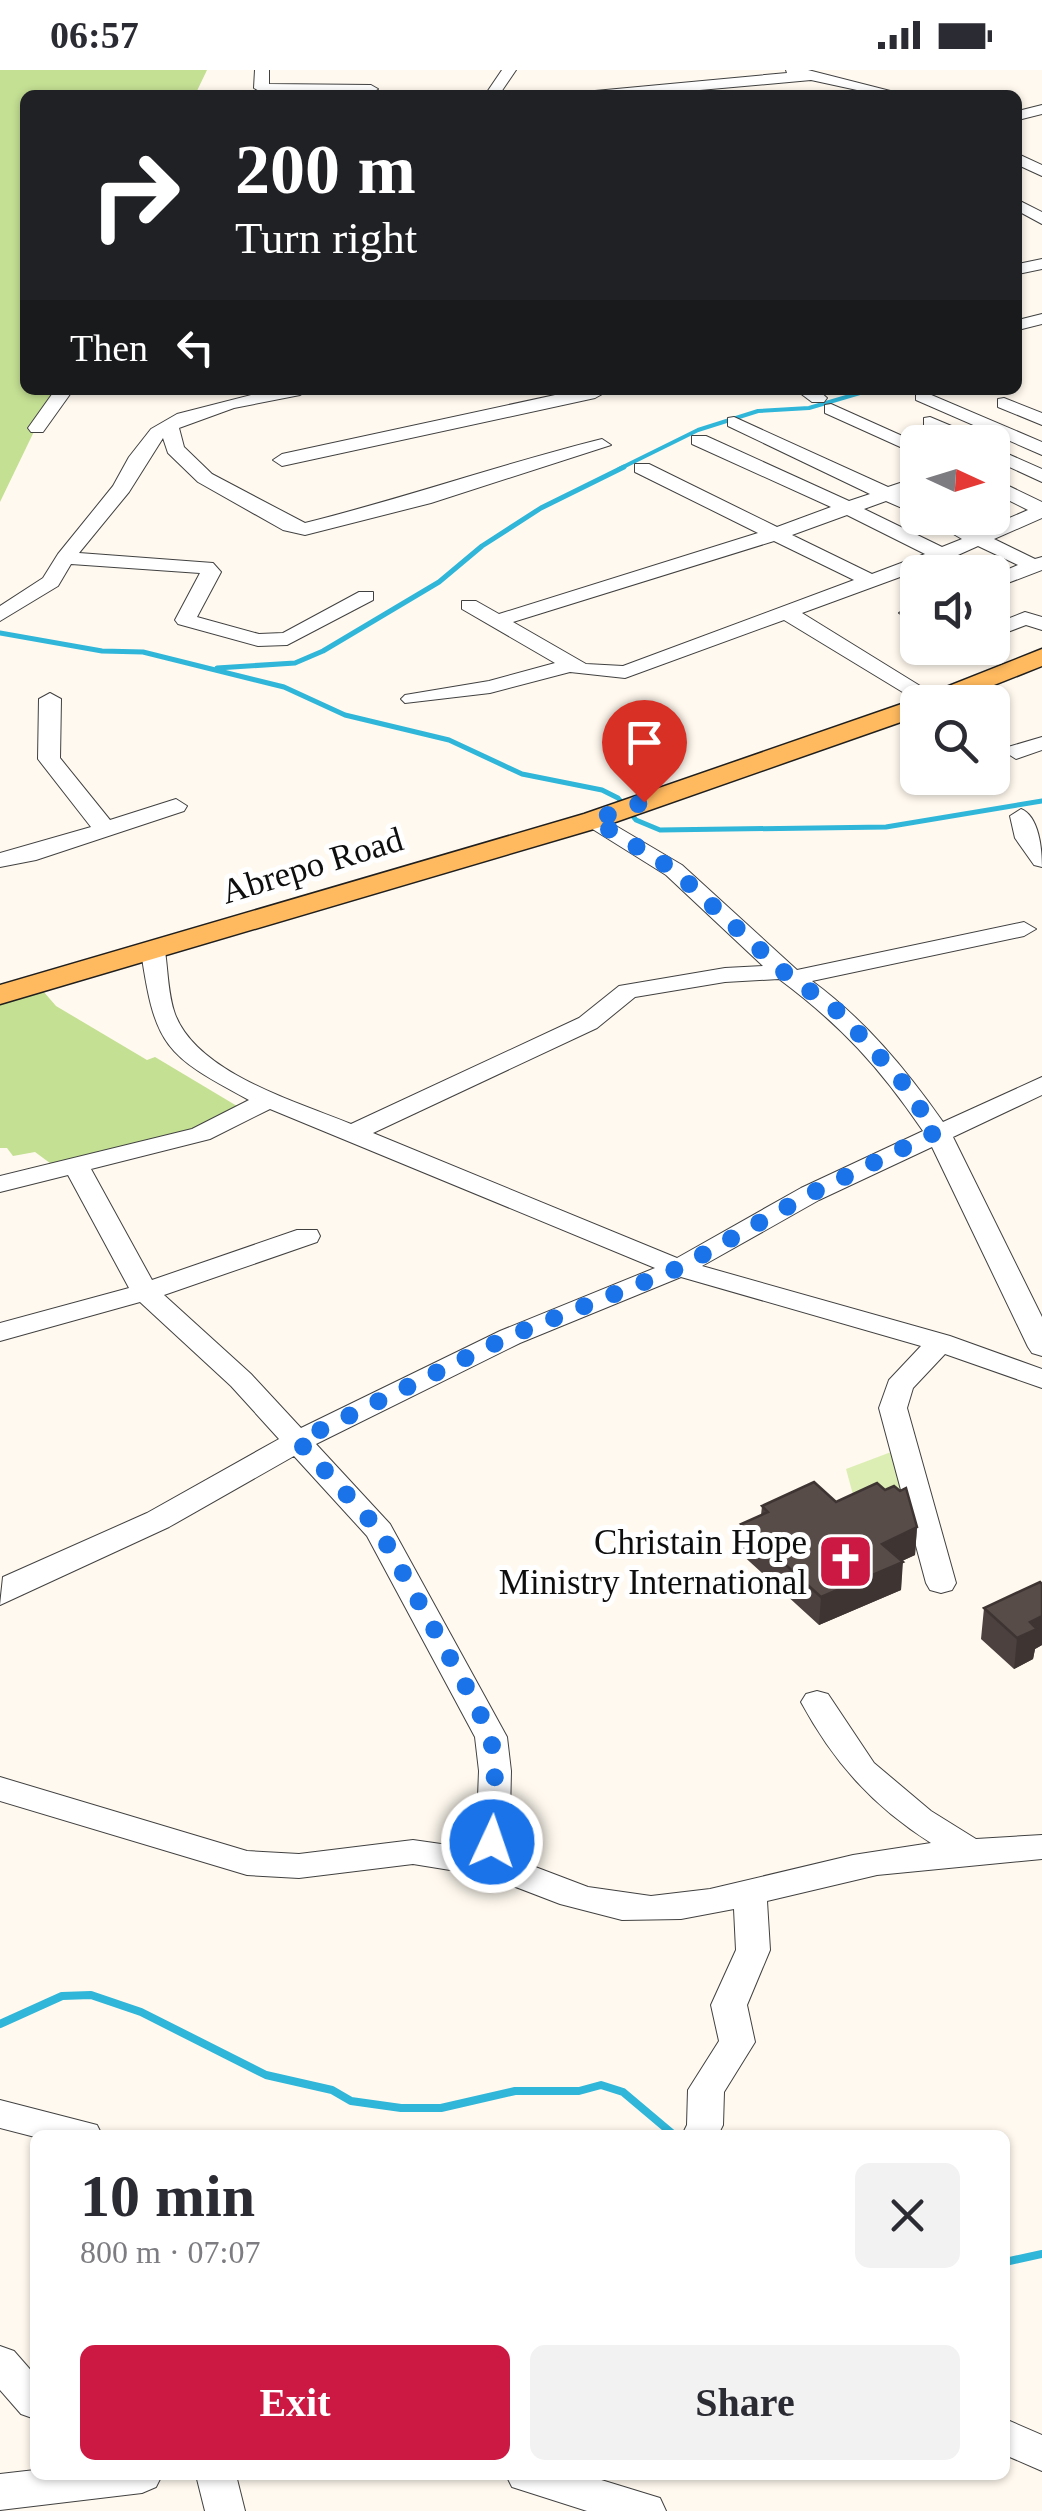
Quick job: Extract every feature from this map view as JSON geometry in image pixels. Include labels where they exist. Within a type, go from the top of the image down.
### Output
[{"type":"main road","points":[[972,685],[1042,657]]},
{"type":"main road","name":"Abrepo Road","points":[[0,996],[604,816],[900,712]]},
{"type":"street","points":[[789,70],[877,90]]},
{"type":"street","points":[[652,90],[808,76]]},
{"type":"street","points":[[37,428],[60,395]]},
{"type":"street","points":[[0,615],[51,582],[65,558],[122,488],[138,457],[157,433],[183,418],[273,395]]},
{"type":"street","points":[[282,460],[577,395]]},
{"type":"street","points":[[922,396],[1042,449]]},
{"type":"street","points":[[818,399],[900,441]]},
{"type":"street","points":[[1004,402],[1042,420]]},
{"type":"street","points":[[734,422],[900,501]]},
{"type":"street","points":[[930,422],[936,425]]},
{"type":"street","points":[[169,426],[176,449],[205,478],[290,526],[305,528],[424,499],[523,465],[602,444]]},
{"type":"street","points":[[699,440],[943,554]]},
{"type":"street","points":[[1010,460],[1039,472]]},
{"type":"street","points":[[642,468],[871,581]]},
{"type":"street","points":[[1010,480],[1039,472]]},
{"type":"street","points":[[496,621],[778,533],[900,489]]},
{"type":"street","points":[[1010,493],[1042,510]]},
{"type":"street","points":[[469,605],[581,670],[625,672],[943,554],[1042,510]]},
{"type":"street","points":[[973,535],[1038,564]]},
{"type":"street","points":[[65,558],[206,567],[211,572],[185,620],[258,640],[300,636],[366,596]]},
{"type":"street","points":[[1010,573],[1038,564]]},
{"type":"street","points":[[787,614],[902,685]]},
{"type":"street","points":[[1010,625],[1025,618],[1042,624]]},
{"type":"street","points":[[412,699],[490,687],[572,665]]},
{"type":"street","points":[[50,699],[49,759],[104,829]]},
{"type":"street","points":[[1016,752],[1042,743]]},
{"type":"street","points":[[0,860],[176,806]]},
{"type":"street","points":[[604,816],[674,870],[789,975],[840,1013],[900,1079],[936,1132],[1042,1347]]},
{"type":"street","points":[[1021,816],[1026,838],[1042,860]]},
{"type":"street","points":[[351,1134],[588,1023],[628,991],[725,974],[789,975],[1024,929]]},
{"type":"street","points":[[153,951],[162,1013],[180,1044],[198,1063],[269,1100],[679,1268],[940,1342],[1042,1379]]},
{"type":"street","points":[[5,1588],[158,1520],[298,1441],[510,1336],[679,1268],[810,1194],[936,1132],[1042,1086]]},
{"type":"street","points":[[0,1184],[202,1134],[269,1100]]},
{"type":"street","points":[[76,1165],[146,1292],[221,1360],[379,1530],[491,1737],[495,1771],[492,1864]]},
{"type":"street","points":[[0,1332],[146,1292],[306,1236]]},
{"type":"street","points":[[940,1342],[900,1386],[893,1408],[942,1583]]},
{"type":"street","points":[[817,1702],[844,1754],[882,1794],[968,1850]]},
{"type":"street","points":[[0,1789],[247,1863],[299,1866],[413,1852],[492,1864],[567,1894],[621,1907],[681,1908],[850,1868],[968,1850],[1042,1848]]},
{"type":"street","points":[[702,2130],[706,2090],[737,2042],[730,2005],[752,1950],[750,1892]]},
{"type":"street","points":[[0,2114],[64,2130]]},
{"type":"street","points":[[0,2363],[30,2396]]},
{"type":"street","points":[[1010,2438],[1042,2454]]},
{"type":"street","points":[[0,2492],[97,2480]]},
{"type":"street","points":[[217,2480],[225,2511]]},
{"type":"street","points":[[548,2480],[646,2511]]},
{"type":"green space","points":[[0,70],[207,70],[197,90],[20,90],[20,395],[52,395],[0,502]]},
{"type":"green space","points":[[43,991],[56,1006],[147,1060],[155,1057],[242,1109],[193,1129],[54,1166],[35,1152],[13,1156],[7,1148],[0,1148],[0,1004]]},
{"type":"green space","points":[[899,1449],[908,1498],[858,1513],[846,1469]]},
{"type":"building","name":"Christain Hope Ministry International","points":[[814,1482],[836,1502],[877,1483],[885,1490],[894,1486],[900,1491],[906,1488],[917,1527],[882,1544],[903,1562],[821,1597],[741,1524],[768,1512],[762,1506]]},
{"type":"building","points":[[1040,1582],[1042,1616],[1030,1622],[1037,1629],[1017,1638],[984,1608]]},
{"type":"waterway","points":[[619,469],[698,430],[758,411],[809,408],[853,395]]},
{"type":"waterway","points":[[217,668],[295,663],[323,651],[439,582],[482,546],[541,508],[624,467]]},
{"type":"waterway","points":[[0,633],[102,651],[143,652],[284,687],[345,715],[449,740],[522,774],[602,790],[618,798],[636,820],[660,830],[886,827],[1042,801]]},
{"type":"waterway","points":[[0,2024],[62,1996],[91,1995],[141,2012],[266,2075],[332,2090],[351,2101],[401,2108],[441,2108],[515,2091],[579,2091],[601,2085],[623,2092],[668,2130]]},
{"type":"waterway","points":[[1010,2261],[1042,2254]]},
{"type":"place","name":"Christain Hope Ministry International","points":[[846,1562]]},
{"type":"route","points":[[492,1842],[495,1771],[491,1737],[474,1701],[379,1530],[298,1441],[510,1336],[679,1268],[810,1194],[936,1132],[900,1079],[840,1013],[784,972],[674,870],[594,820],[644,802]]}]
